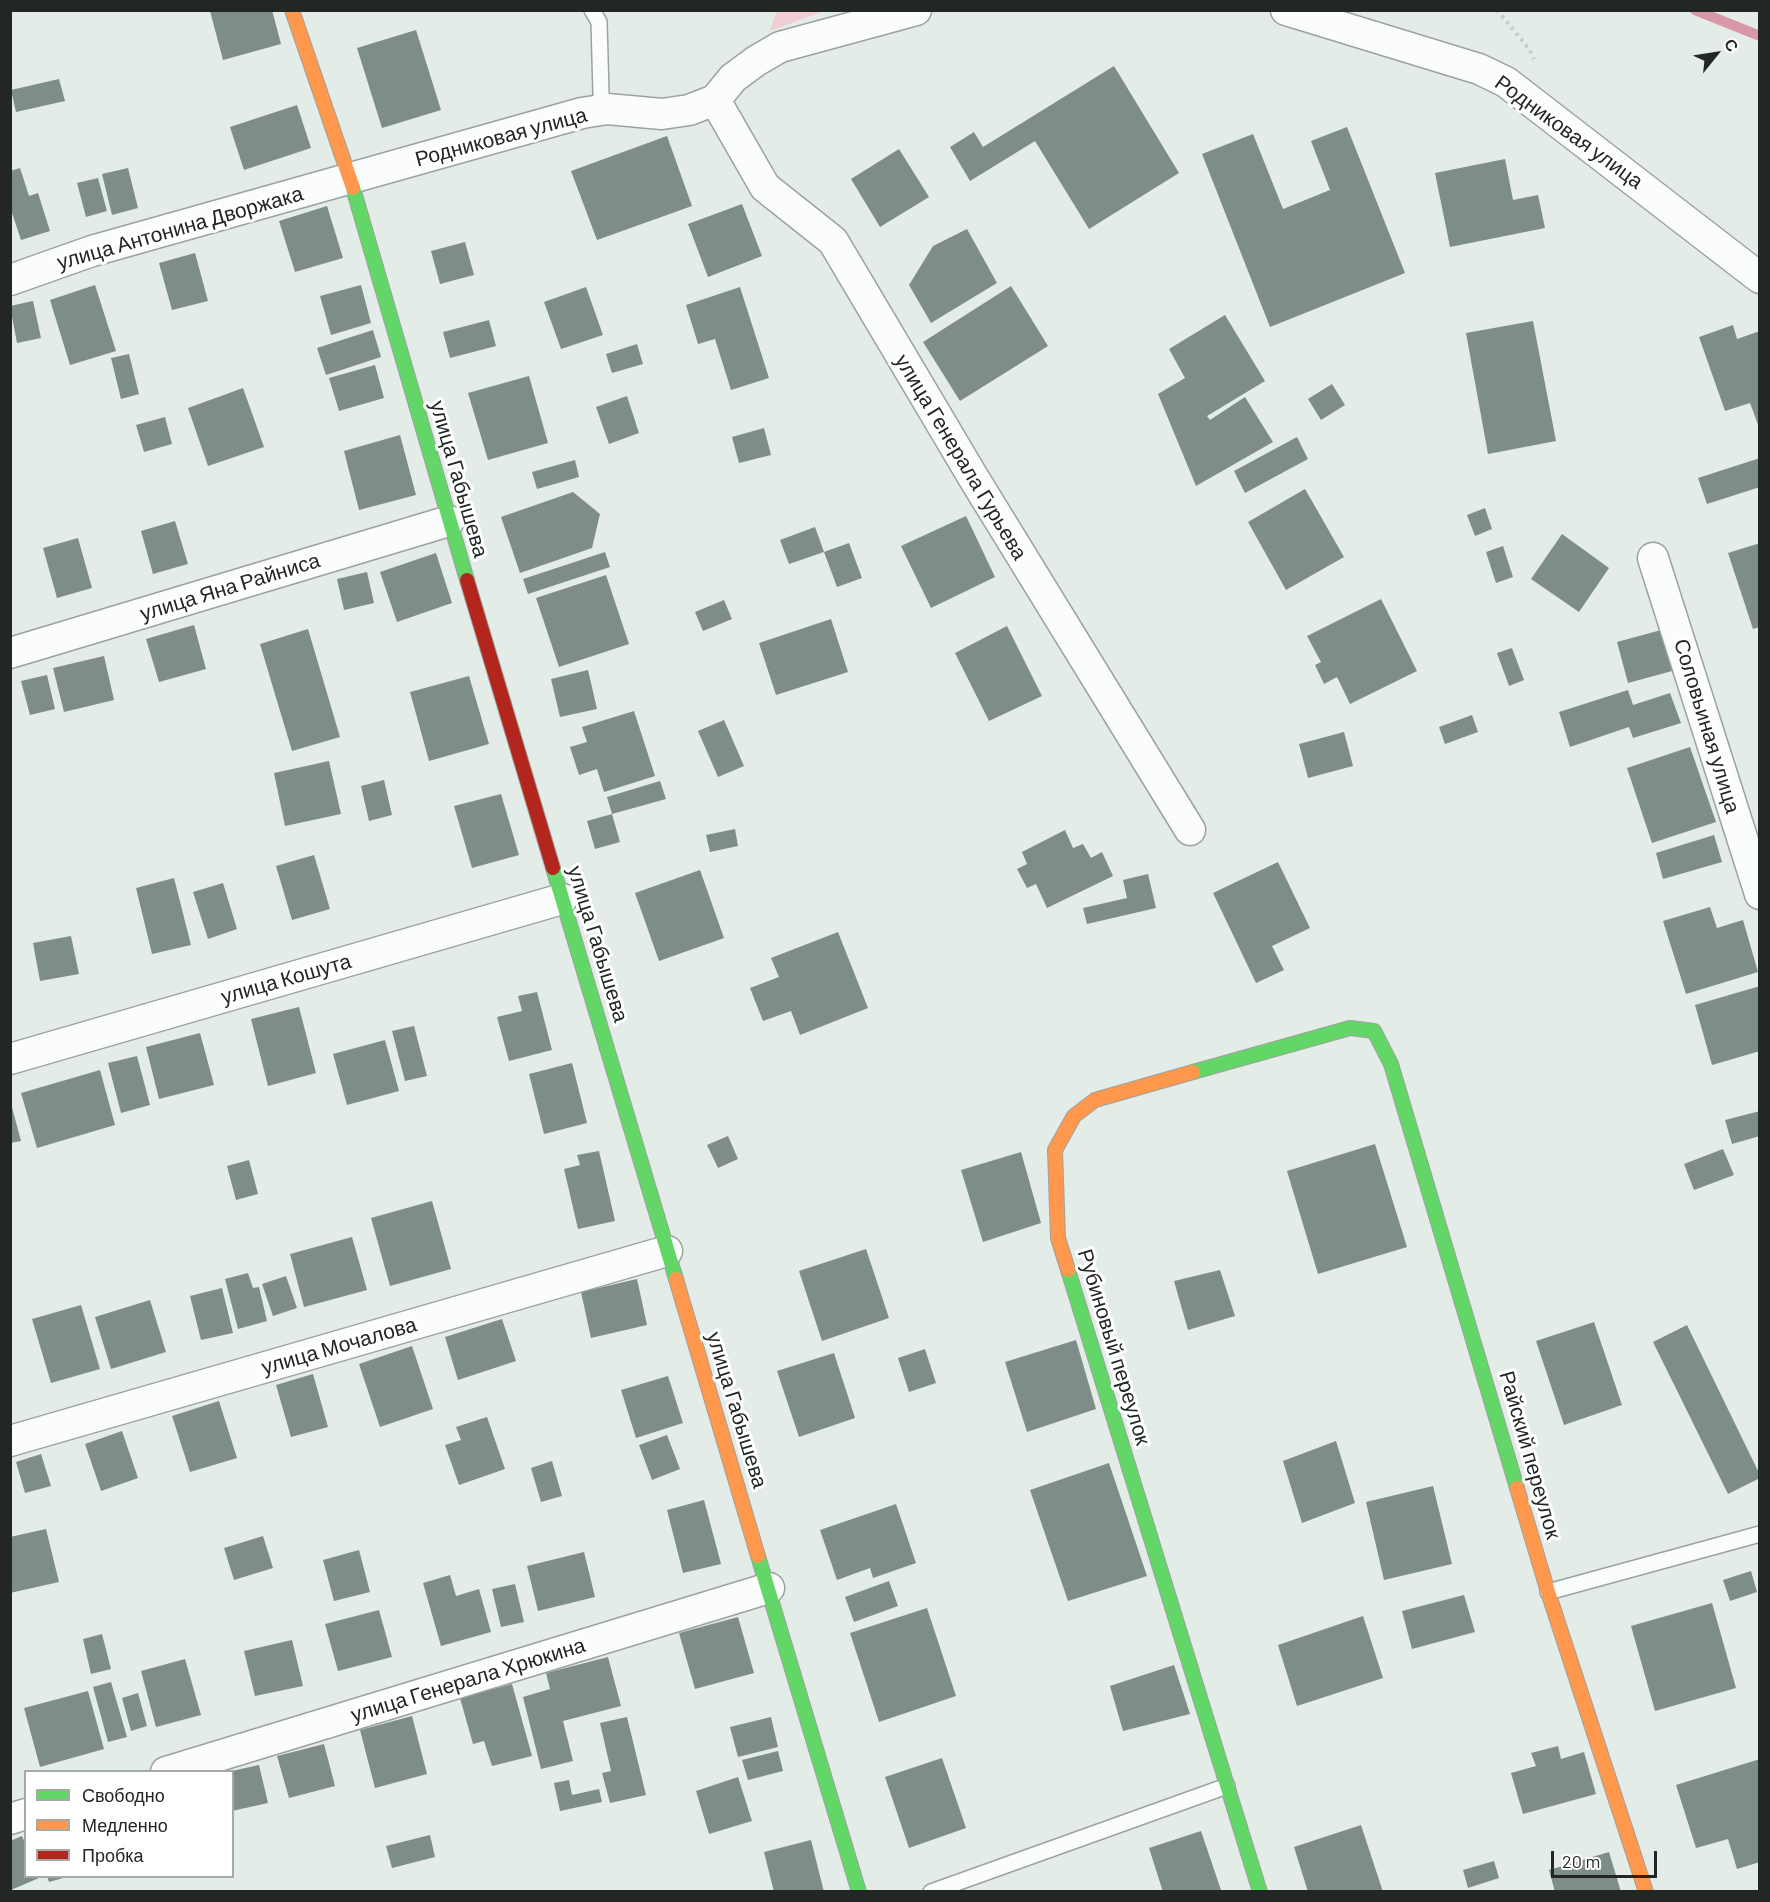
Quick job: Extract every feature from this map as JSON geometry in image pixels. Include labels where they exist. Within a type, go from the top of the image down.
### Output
[{"type":"street","name":"улица Габышева","points":[[292,10],[350,178],[449,521],[859,1892]]},
{"type":"street","name":"Родниковая улица","points":[[350,178],[582,113],[607,109],[662,114],[689,110],[715,100],[733,78],[780,47],[916,10]]},
{"type":"street","name":"Родниковая улица","points":[[1286,10],[1479,69],[1506,82],[1760,278]]},
{"type":"street","name":"улица Генерала Гурьева","points":[[715,100],[765,187],[833,241],[973,477],[1190,830]]},
{"type":"street","name":"улица Антонина Дворжака","points":[[10,280],[92,251],[350,178]]},
{"type":"street","name":"улица Яна Райниса","points":[[10,653],[449,521]]},
{"type":"street","name":"Соловьиная улица","points":[[1653,558],[1760,894]]},
{"type":"street","name":"улица Кошута","points":[[10,1059],[562,899]]},
{"type":"street","name":"Рубиновый переулок","points":[[1260,1892],[1058,1238],[1055,1149],[1074,1116],[1095,1100],[1350,1028],[1374,1031]]},
{"type":"street","name":"Райский переулок","points":[[1374,1031],[1391,1064],[1548,1592],[1646,1892]]},
{"type":"street","name":"улица Мочалова","points":[[10,1441],[667,1251]]},
{"type":"street","name":"улица Генерала Хрюкина","points":[[173,1770],[769,1588]]},
{"type":"lane","points":[[592,10],[599,22],[601,94],[607,109]]},
{"type":"lane","points":[[1548,1592],[1760,1534]]},
{"type":"lane","points":[[932,1892],[1227,1786]]},
{"type":"shaded area","points":[[777,10],[824,10],[824,11],[770,31]]},
{"type":"building","points":[[272,10],[281,44],[223,60],[210,11]]},
{"type":"building","points":[[416,30],[441,110],[382,128],[357,48]]},
{"type":"building","points":[[1114,66],[1179,173],[1089,229],[1035,141],[970,181],[950,147],[974,132],[983,147]]},
{"type":"building","points":[[59,79],[65,101],[16,112],[11,90]]},
{"type":"building","points":[[297,105],[311,148],[244,170],[230,127]]},
{"type":"building","points":[[1347,127],[1405,273],[1270,327],[1202,154],[1253,134],[1283,209],[1330,190],[1311,141]]},
{"type":"building","points":[[667,136],[692,206],[597,240],[571,171]]},
{"type":"building","points":[[899,149],[929,197],[880,227],[851,179]]},
{"type":"building","points":[[1505,159],[1513,200],[1538,195],[1545,228],[1450,247],[1435,173]]},
{"type":"building","points":[[20,168],[29,196],[38,193],[50,231],[21,240],[10,207],[10,171]]},
{"type":"building","points":[[128,168],[138,208],[112,215],[102,174]]},
{"type":"building","points":[[98,178],[107,211],[86,217],[77,183]]},
{"type":"building","points":[[742,204],[762,256],[708,277],[688,224]]},
{"type":"building","points":[[327,206],[343,258],[295,272],[279,221]]},
{"type":"building","points":[[967,229],[997,283],[931,323],[909,285],[933,246]]},
{"type":"building","points":[[465,242],[474,275],[440,284],[431,251]]},
{"type":"building","points":[[195,253],[208,301],[172,310],[159,263]]},
{"type":"building","points":[[95,285],[116,351],[70,365],[50,300]]},
{"type":"building","points":[[361,285],[371,323],[331,335],[320,296]]},
{"type":"building","points":[[1011,286],[1048,346],[960,401],[923,342]]},
{"type":"building","points":[[586,287],[603,335],[561,349],[544,302]]},
{"type":"building","points":[[740,287],[769,378],[731,390],[715,339],[698,344],[686,305]]},
{"type":"building","points":[[33,301],[41,338],[17,343],[10,306]]},
{"type":"building","points":[[1225,315],[1265,381],[1207,416],[1210,420],[1245,397],[1273,442],[1196,486],[1158,394],[1185,378],[1169,349]]},
{"type":"building","points":[[489,320],[496,346],[450,358],[443,332]]},
{"type":"building","points":[[1533,321],[1556,441],[1488,454],[1466,333]]},
{"type":"building","points":[[1733,325],[1737,339],[1760,331],[1760,430],[1750,403],[1725,411],[1699,337]]},
{"type":"building","points":[[373,330],[381,357],[326,375],[317,348]]},
{"type":"building","points":[[637,344],[643,364],[612,373],[606,354]]},
{"type":"building","points":[[129,354],[139,394],[121,399],[111,358]]},
{"type":"building","points":[[375,365],[384,398],[339,411],[329,378]]},
{"type":"building","points":[[529,376],[548,443],[488,460],[468,393]]},
{"type":"building","points":[[1332,384],[1345,405],[1321,420],[1308,399]]},
{"type":"building","points":[[243,388],[264,447],[208,466],[188,408]]},
{"type":"building","points":[[627,396],[639,433],[609,444],[596,407]]},
{"type":"building","points":[[165,417],[172,444],[144,452],[136,425]]},
{"type":"building","points":[[764,428],[771,455],[739,463],[732,437]]},
{"type":"building","points":[[400,435],[416,495],[359,510],[344,451]]},
{"type":"building","points":[[1297,437],[1308,459],[1245,493],[1234,471]]},
{"type":"building","points":[[1760,458],[1760,487],[1707,504],[1698,478]]},
{"type":"building","points":[[575,460],[579,477],[537,489],[532,472]]},
{"type":"building","points":[[1305,489],[1344,557],[1286,590],[1248,522]]},
{"type":"building","points":[[573,492],[600,514],[592,548],[520,573],[501,517]]},
{"type":"building","points":[[1485,508],[1492,529],[1475,536],[1467,515]]},
{"type":"building","points":[[966,516],[995,577],[931,608],[901,546]]},
{"type":"building","points":[[175,521],[188,564],[153,574],[141,531]]},
{"type":"building","points":[[815,527],[824,552],[789,564],[780,540]]},
{"type":"building","points":[[1562,534],[1609,568],[1579,612],[1531,579]]},
{"type":"building","points":[[78,538],[92,588],[57,598],[43,548]]},
{"type":"building","points":[[849,543],[862,578],[837,587],[824,552]]},
{"type":"building","points":[[1760,543],[1760,627],[1753,629],[1728,553]]},
{"type":"building","points":[[1503,546],[1513,577],[1496,583],[1486,552]]},
{"type":"building","points":[[605,552],[610,567],[528,594],[523,579]]},
{"type":"building","points":[[436,553],[452,603],[397,622],[380,572]]},
{"type":"building","points":[[367,572],[374,603],[344,610],[337,579]]},
{"type":"building","points":[[606,575],[629,644],[559,667],[536,598]]},
{"type":"building","points":[[1381,599],[1417,671],[1350,704],[1337,677],[1324,684],[1315,665],[1321,662],[1307,636]]},
{"type":"building","points":[[724,600],[732,619],[703,631],[695,612]]},
{"type":"building","points":[[831,619],[848,672],[776,695],[759,643]]},
{"type":"building","points":[[194,625],[206,669],[159,682],[146,639]]},
{"type":"building","points":[[1007,626],[1042,696],[989,721],[955,653]]},
{"type":"building","points":[[1672,627],[1683,668],[1628,683],[1617,642]]},
{"type":"building","points":[[308,629],[340,737],[292,751],[260,644]]},
{"type":"building","points":[[1512,648],[1524,680],[1509,686],[1497,653]]},
{"type":"building","points":[[104,656],[114,700],[64,712],[53,668]]},
{"type":"building","points":[[588,670],[597,709],[560,717],[551,679]]},
{"type":"building","points":[[47,675],[55,709],[30,715],[21,681]]},
{"type":"building","points":[[469,676],[489,744],[429,761],[410,692]]},
{"type":"building","points":[[1628,690],[1633,705],[1670,693],[1681,723],[1633,738],[1629,727],[1570,747],[1559,712]]},
{"type":"building","points":[[634,711],[655,776],[604,792],[597,769],[579,775],[570,747],[587,742],[582,727]]},
{"type":"building","points":[[1472,715],[1478,732],[1445,744],[1439,727]]},
{"type":"building","points":[[724,720],[744,766],[718,777],[698,731]]},
{"type":"building","points":[[1344,732],[1353,766],[1308,778],[1299,744]]},
{"type":"building","points":[[1690,747],[1716,822],[1652,843],[1627,768]]},
{"type":"building","points":[[329,761],[341,814],[285,826],[274,773]]},
{"type":"building","points":[[384,780],[392,815],[369,821],[361,786]]},
{"type":"building","points":[[660,781],[666,799],[612,814],[607,797]]},
{"type":"building","points":[[501,794],[519,855],[472,868],[454,806]]},
{"type":"building","points":[[612,814],[620,842],[595,849],[587,821]]},
{"type":"building","points":[[735,829],[738,846],[710,852],[706,835]]},
{"type":"building","points":[[1065,830],[1073,848],[1083,844],[1091,858],[1102,852],[1113,876],[1047,908],[1036,884],[1027,888],[1017,869],[1027,864],[1022,852]]},
{"type":"building","points":[[1714,835],[1722,862],[1663,879],[1656,853]]},
{"type":"building","points":[[314,855],[330,909],[292,920],[276,866]]},
{"type":"building","points":[[1278,862],[1310,928],[1272,946],[1284,970],[1256,983],[1213,893]]},
{"type":"building","points":[[700,870],[724,938],[659,961],[635,893]]},
{"type":"building","points":[[1148,874],[1156,908],[1087,924],[1083,908],[1127,898],[1123,880]]},
{"type":"building","points":[[174,878],[191,945],[152,954],[136,888]]},
{"type":"building","points":[[223,883],[237,929],[208,939],[193,892]]},
{"type":"building","points":[[1710,907],[1717,928],[1743,920],[1758,972],[1686,994],[1663,921]]},
{"type":"building","points":[[838,932],[868,1008],[800,1035],[791,1011],[763,1021],[750,988],[779,977],[771,958]]},
{"type":"building","points":[[71,936],[79,974],[40,981],[33,943]]},
{"type":"building","points":[[1760,986],[1760,1051],[1712,1065],[1695,1005]]},
{"type":"building","points":[[537,992],[552,1050],[509,1061],[497,1017],[522,1011],[518,996]]},
{"type":"building","points":[[299,1007],[316,1073],[268,1086],[251,1019]]},
{"type":"building","points":[[414,1026],[427,1076],[405,1081],[392,1031]]},
{"type":"building","points":[[200,1033],[214,1085],[159,1099],[146,1047]]},
{"type":"building","points":[[385,1040],[399,1091],[347,1105],[333,1054]]},
{"type":"building","points":[[137,1056],[150,1105],[121,1113],[108,1063]]},
{"type":"building","points":[[572,1063],[587,1123],[544,1134],[529,1074]]},
{"type":"building","points":[[100,1070],[115,1125],[37,1148],[21,1093]]},
{"type":"building","points":[[10,1100],[21,1141],[10,1143]]},
{"type":"building","points":[[1760,1111],[1760,1136],[1732,1144],[1725,1120]]},
{"type":"building","points":[[728,1136],[738,1159],[718,1168],[707,1145]]},
{"type":"building","points":[[1375,1144],[1407,1247],[1318,1274],[1287,1171]]},
{"type":"building","points":[[1723,1149],[1734,1175],[1694,1190],[1684,1164]]},
{"type":"building","points":[[599,1151],[615,1221],[578,1229],[564,1169],[580,1165],[577,1155]]},
{"type":"building","points":[[1021,1152],[1041,1223],[983,1242],[961,1170]]},
{"type":"building","points":[[249,1160],[258,1194],[236,1200],[227,1166]]},
{"type":"building","points":[[432,1201],[451,1269],[390,1286],[371,1218]]},
{"type":"building","points":[[352,1237],[367,1290],[304,1307],[290,1254]]},
{"type":"building","points":[[866,1249],[889,1318],[822,1341],[799,1271]]},
{"type":"building","points":[[1220,1270],[1235,1316],[1188,1330],[1174,1281]]},
{"type":"building","points":[[248,1273],[253,1288],[259,1287],[267,1321],[238,1329],[225,1279]]},
{"type":"building","points":[[286,1276],[297,1308],[273,1316],[262,1284]]},
{"type":"building","points":[[637,1279],[647,1325],[591,1338],[581,1292]]},
{"type":"building","points":[[222,1288],[233,1333],[201,1340],[190,1296]]},
{"type":"building","points":[[150,1300],[166,1352],[111,1369],[95,1317]]},
{"type":"building","points":[[81,1305],[100,1369],[51,1383],[32,1319]]},
{"type":"building","points":[[502,1319],[516,1361],[458,1380],[445,1337]]},
{"type":"building","points":[[1594,1322],[1622,1405],[1564,1425],[1536,1341]]},
{"type":"building","points":[[1687,1325],[1760,1475],[1760,1478],[1728,1494],[1653,1342]]},
{"type":"building","points":[[1076,1340],[1096,1409],[1027,1432],[1005,1362]]},
{"type":"building","points":[[412,1346],[433,1409],[380,1427],[359,1364]]},
{"type":"building","points":[[925,1349],[936,1383],[909,1392],[898,1358]]},
{"type":"building","points":[[834,1353],[855,1418],[799,1437],[777,1371]]},
{"type":"building","points":[[313,1374],[328,1427],[291,1437],[276,1385]]},
{"type":"building","points":[[668,1376],[683,1423],[636,1438],[621,1390]]},
{"type":"building","points":[[219,1401],[237,1458],[190,1472],[172,1416]]},
{"type":"building","points":[[487,1417],[505,1469],[459,1485],[445,1445],[461,1440],[456,1427]]},
{"type":"building","points":[[122,1431],[138,1478],[101,1491],[85,1444]]},
{"type":"building","points":[[667,1435],[680,1469],[652,1480],[639,1445]]},
{"type":"building","points":[[1336,1441],[1355,1503],[1302,1523],[1283,1461]]},
{"type":"building","points":[[41,1454],[51,1486],[25,1493],[16,1462]]},
{"type":"building","points":[[552,1461],[562,1496],[541,1502],[531,1468]]},
{"type":"building","points":[[1109,1463],[1147,1576],[1068,1601],[1030,1490]]},
{"type":"building","points":[[1433,1486],[1452,1564],[1384,1580],[1366,1502]]},
{"type":"building","points":[[704,1500],[721,1564],[683,1573],[667,1510]]},
{"type":"building","points":[[896,1504],[916,1563],[873,1578],[870,1568],[837,1580],[820,1530]]},
{"type":"building","points":[[46,1529],[59,1582],[10,1593],[10,1537]]},
{"type":"building","points":[[263,1536],[273,1568],[234,1580],[224,1548]]},
{"type":"building","points":[[359,1550],[370,1592],[334,1601],[323,1560]]},
{"type":"building","points":[[584,1552],[595,1597],[538,1611],[527,1566]]},
{"type":"building","points":[[1751,1571],[1757,1592],[1730,1601],[1723,1580]]},
{"type":"building","points":[[450,1575],[456,1596],[479,1589],[491,1632],[441,1646],[423,1583]]},
{"type":"building","points":[[889,1581],[898,1606],[854,1622],[845,1597]]},
{"type":"building","points":[[515,1584],[524,1622],[501,1627],[492,1589]]},
{"type":"building","points":[[1464,1595],[1475,1632],[1412,1649],[1402,1611]]},
{"type":"building","points":[[1712,1603],[1736,1688],[1655,1711],[1631,1626]]},
{"type":"building","points":[[927,1608],[956,1696],[879,1722],[850,1633]]},
{"type":"building","points":[[379,1610],[392,1657],[338,1671],[325,1624]]},
{"type":"building","points":[[1363,1616],[1383,1678],[1297,1706],[1278,1645]]},
{"type":"building","points":[[738,1617],[754,1673],[695,1689],[679,1633]]},
{"type":"building","points":[[102,1634],[111,1669],[91,1674],[83,1639]]},
{"type":"building","points":[[292,1640],[303,1686],[255,1696],[244,1651]]},
{"type":"building","points":[[608,1657],[621,1706],[563,1721],[573,1761],[541,1769],[523,1697],[550,1689],[546,1673]]},
{"type":"building","points":[[185,1659],[201,1715],[156,1727],[141,1671]]},
{"type":"building","points":[[1174,1665],[1190,1714],[1123,1731],[1110,1686]]},
{"type":"building","points":[[111,1682],[127,1737],[108,1742],[93,1687]]},
{"type":"building","points":[[512,1684],[532,1756],[492,1766],[484,1741],[473,1744],[460,1698]]},
{"type":"building","points":[[88,1691],[104,1749],[40,1767],[24,1708]]},
{"type":"building","points":[[138,1693],[147,1726],[131,1731],[122,1698]]},
{"type":"building","points":[[412,1716],[427,1774],[375,1788],[360,1730]]},
{"type":"building","points":[[627,1717],[646,1795],[610,1803],[602,1773],[611,1771],[600,1723]]},
{"type":"building","points":[[771,1717],[778,1747],[738,1757],[730,1727]]},
{"type":"building","points":[[324,1744],[335,1786],[289,1798],[277,1756]]},
{"type":"building","points":[[1558,1746],[1561,1759],[1584,1752],[1596,1794],[1523,1814],[1511,1773],[1536,1766],[1531,1753]]},
{"type":"building","points":[[778,1751],[783,1771],[748,1780],[742,1760]]},
{"type":"building","points":[[942,1758],[966,1828],[909,1848],[885,1777]]},
{"type":"building","points":[[1760,1759],[1760,1862],[1737,1869],[1728,1839],[1696,1848],[1676,1785]]},
{"type":"building","points":[[259,1765],[268,1803],[234,1811],[234,1771]]},
{"type":"building","points":[[738,1777],[752,1821],[709,1834],[696,1791]]},
{"type":"building","points":[[569,1780],[572,1795],[599,1789],[602,1802],[560,1811],[554,1783]]},
{"type":"building","points":[[1361,1825],[1383,1892],[1308,1892],[1294,1847]]},
{"type":"building","points":[[1201,1831],[1221,1890],[1163,1892],[1149,1848]]},
{"type":"building","points":[[430,1835],[435,1857],[392,1868],[386,1846]]},
{"type":"building","points":[[22,1836],[24,1878],[39,1878],[11,1890],[10,1841]]},
{"type":"building","points":[[811,1840],[824,1892],[774,1892],[764,1852]]},
{"type":"building","points":[[1609,1852],[1621,1892],[1555,1892],[1549,1870]]},
{"type":"building","points":[[1494,1861],[1499,1878],[1468,1888],[1463,1870]]},
{"type":"building","points":[[48,1878],[63,1878],[49,1882]]},
{"type":"waterway","points":[[1695,10],[1760,36]]},
{"type":"traffic: fast","points":[[353,188],[467,580]]},
{"type":"traffic: fast","points":[[553,868],[676,1279]]},
{"type":"traffic: fast","points":[[1193,1072],[1350,1028],[1374,1031],[1391,1064],[1517,1488]]},
{"type":"traffic: fast","points":[[1068,1270],[1260,1892]]},
{"type":"traffic: fast","points":[[758,1556],[859,1892]]},
{"type":"traffic: slow","points":[[292,10],[353,188]]},
{"type":"traffic: slow","points":[[1068,1270],[1058,1238],[1055,1150],[1074,1116],[1095,1100],[1193,1072]]},
{"type":"traffic: slow","points":[[676,1279],[758,1556]]},
{"type":"traffic: slow","points":[[1517,1488],[1548,1592],[1646,1892]]},
{"type":"traffic: jam","points":[[467,580],[553,868]]}]
